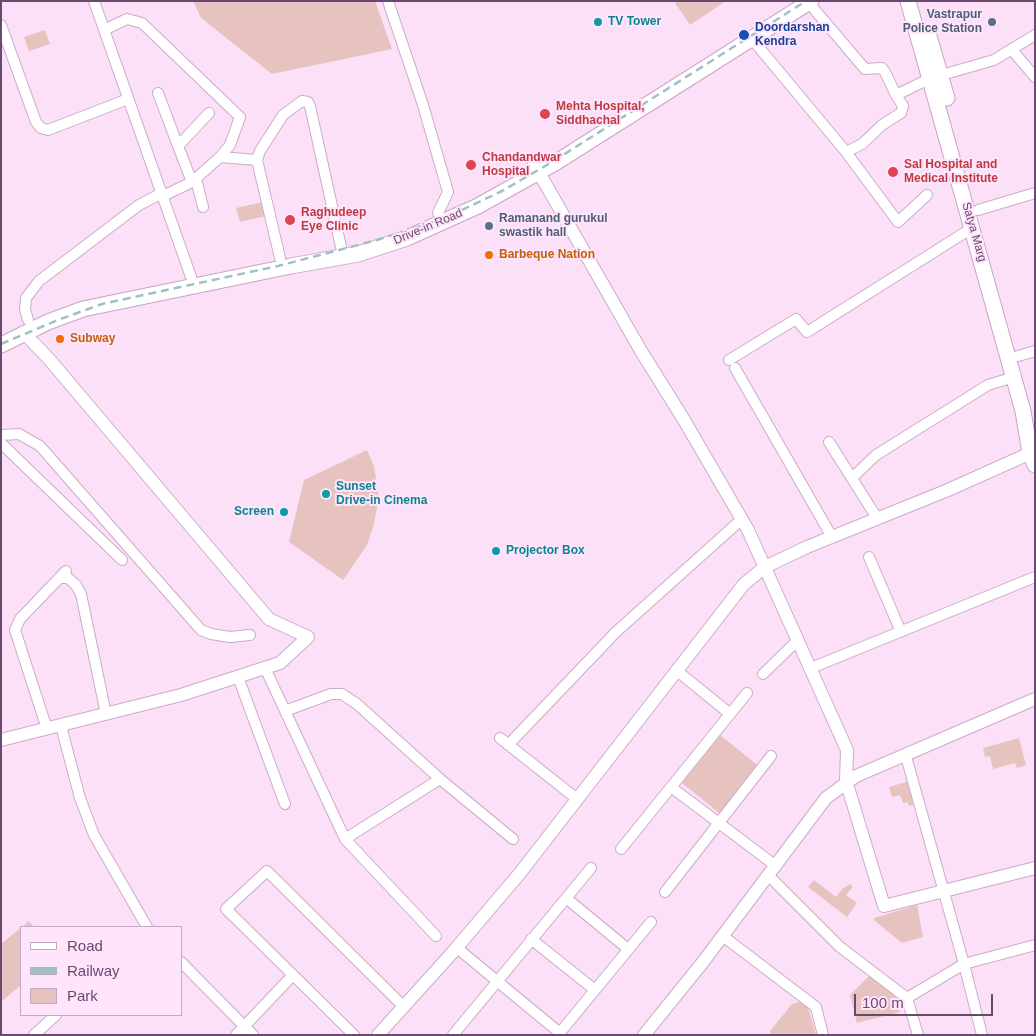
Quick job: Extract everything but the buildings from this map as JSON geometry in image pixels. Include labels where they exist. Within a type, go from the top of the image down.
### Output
[{"type":"main road","name":"Drive-in Road","points":[[1,334],[83,310],[291,266],[358,254],[407,238],[478,206],[793,1]]},
{"type":"main road","points":[[900,1],[916,26]]},
{"type":"main road","name":"Satya Marg","points":[[908,1],[936,76],[978,210],[1035,413]]},
{"type":"main road","name":"Satya Marg","points":[[918,1],[972,228],[1024,411],[1033,456]]},
{"type":"main road","name":"Drive-in Road","points":[[1,346],[26,327],[80,300],[341,247],[404,229],[537,168],[810,2]]},
{"type":"street","points":[[94,1],[191,277]]},
{"type":"street","points":[[388,1],[423,105],[448,192],[438,213]]},
{"type":"street","points":[[810,2],[865,69],[882,68],[903,106],[901,113],[879,127],[862,144],[846,152]]},
{"type":"street","points":[[1,740],[181,695],[280,663],[308,637],[269,619],[49,359],[26,327],[26,298],[39,280],[139,205],[194,180],[220,157],[230,145],[239,122],[239,115],[142,23],[127,19],[104,30]]},
{"type":"street","points":[[1,25],[36,122],[41,128],[48,130],[128,99]]},
{"type":"street","points":[[896,95],[936,76],[994,60],[1035,35]]},
{"type":"street","points":[[752,39],[846,152],[898,222],[927,195]]},
{"type":"street","points":[[1012,50],[1035,77]]},
{"type":"street","points":[[158,94],[178,146],[194,180],[203,207]]},
{"type":"street","points":[[280,258],[257,160],[260,151],[283,115],[294,105],[302,101],[308,102],[341,247]]},
{"type":"street","points":[[178,146],[209,112]]},
{"type":"street","points":[[220,157],[257,160]]},
{"type":"street","points":[[537,168],[641,351],[742,519],[765,567],[847,750],[848,784],[884,906],[1035,868]]},
{"type":"street","points":[[978,210],[1035,193]]},
{"type":"street","points":[[832,537],[732,364],[796,319],[807,332],[972,228]]},
{"type":"street","points":[[1018,356],[1035,351]]},
{"type":"street","points":[[852,478],[876,455],[988,385],[1014,377]]},
{"type":"street","points":[[1,435],[19,434],[40,446],[201,630],[211,634],[230,637],[250,635]]},
{"type":"street","points":[[829,442],[877,518]]},
{"type":"street","points":[[1,443],[122,560]]},
{"type":"street","points":[[378,1035],[457,948],[520,873],[744,584],[765,567],[832,537],[1033,456]]},
{"type":"street","points":[[508,745],[616,632],[742,519]]},
{"type":"street","points":[[869,557],[901,632]]},
{"type":"street","points":[[47,729],[15,630],[20,619],[62,574],[76,585],[81,594],[106,714]]},
{"type":"street","points":[[810,668],[1035,576]]},
{"type":"street","points":[[763,674],[798,640]]},
{"type":"street","points":[[265,668],[345,839],[436,936]]},
{"type":"street","points":[[676,670],[729,713]]},
{"type":"street","points":[[238,677],[285,804]]},
{"type":"street","points":[[621,849],[746,693]]},
{"type":"street","points":[[285,711],[331,694],[342,694],[357,704],[440,779],[513,839]]},
{"type":"street","points":[[644,1035],[703,962],[826,798],[848,784],[1035,699]]},
{"type":"street","points":[[652,1035],[728,940],[831,803],[848,784],[1035,706]]},
{"type":"street","points":[[61,726],[80,798],[94,835],[146,926]]},
{"type":"street","points":[[500,738],[577,799]]},
{"type":"street","points":[[665,892],[771,756]]},
{"type":"street","points":[[907,760],[982,1035]]},
{"type":"street","points":[[345,839],[440,779]]},
{"type":"street","points":[[671,787],[776,866]]},
{"type":"street","points":[[453,1035],[497,979],[591,868]]},
{"type":"street","points":[[354,1035],[226,910],[267,871],[404,1007]]},
{"type":"street","points":[[773,880],[840,947],[907,998],[918,1035]]},
{"type":"street","points":[[566,898],[628,950]]},
{"type":"street","points":[[457,948],[497,979],[559,1034],[651,922]]},
{"type":"street","points":[[531,939],[595,990]]},
{"type":"street","points":[[728,940],[816,1007],[823,1035]]},
{"type":"street","points":[[907,998],[964,964],[1035,945]]},
{"type":"street","points":[[182,963],[253,1035]]},
{"type":"street","points":[[236,1035],[293,975]]},
{"type":"street","points":[[34,1035],[55,1016]]},
{"type":"green space","points":[[193,1],[375,1],[392,49],[272,74],[201,18]]},
{"type":"green space","points":[[678,1],[726,1],[690,25],[675,3]]},
{"type":"green space","points":[[45,30],[50,44],[29,51],[24,37]]},
{"type":"green space","points":[[263,202],[266,216],[240,222],[236,208]]},
{"type":"green space","points":[[367,450],[374,466],[379,498],[367,545],[343,580],[289,542],[304,480]]},
{"type":"green space","points":[[720,735],[761,768],[723,816],[682,783]]},
{"type":"green space","points":[[1019,738],[1026,765],[1017,768],[1015,763],[993,769],[990,756],[985,757],[983,748]]},
{"type":"green space","points":[[909,781],[915,804],[909,806],[908,802],[903,803],[900,795],[892,797],[889,787]]},
{"type":"green space","points":[[814,880],[836,897],[842,889],[850,884],[853,887],[846,895],[857,903],[847,917],[808,887]]},
{"type":"green space","points":[[917,905],[923,937],[902,943],[875,921],[874,918]]},
{"type":"green space","points":[[29,921],[33,926],[23,926]]},
{"type":"green space","points":[[20,929],[20,986],[1,1002],[1,944]]},
{"type":"green space","points":[[871,974],[895,995],[900,1012],[857,1023],[850,995]]},
{"type":"green space","points":[[806,1000],[816,1035],[771,1035],[770,1031],[792,1004]]},
{"type":"railway","points":[[1,344],[102,304],[278,266],[377,240],[443,219],[502,191],[552,162],[806,1]]},
{"type":"place","name":"TV Tower","points":[[598,22]]},
{"type":"place","name":"Vastrapur Police Station","points":[[992,22]]},
{"type":"place","name":"Doordarshan Kendra","points":[[744,35]]},
{"type":"place","name":"Mehta Hospital, Siddhachal","points":[[545,114]]},
{"type":"place","name":"Chandandwar Hospital","points":[[471,165]]},
{"type":"place","name":"Sal Hospital and Medical Institute","points":[[893,172]]},
{"type":"place","name":"Raghudeep Eye Clinic","points":[[290,220]]},
{"type":"place","name":"Ramanand gurukul swastik hall","points":[[489,226]]},
{"type":"place","name":"Barbeque Nation","points":[[489,255]]},
{"type":"place","name":"Subway","points":[[60,339]]},
{"type":"place","name":"Sunset Drive-in Cinema","points":[[326,494]]},
{"type":"place","name":"Screen","points":[[284,512]]},
{"type":"place","name":"Projector Box","points":[[496,551]]}]
